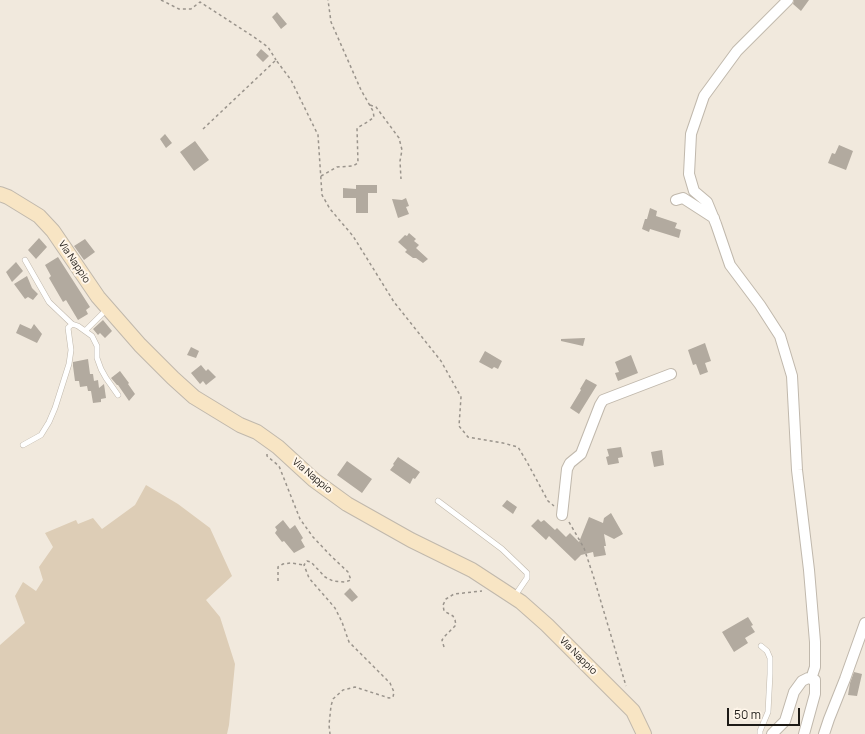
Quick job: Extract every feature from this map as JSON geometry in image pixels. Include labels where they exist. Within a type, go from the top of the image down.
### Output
[{"type":"street","points":[[788,0],[737,51],[704,96],[691,134],[689,174],[694,191],[707,202],[730,265],[760,305],[780,336],[792,376],[797,470],[809,570],[815,642],[815,667],[811,679]]},
{"type":"street","name":"Via Nappio","points":[[0,194],[8,197],[39,216],[53,231],[107,308],[140,345],[194,397],[240,425],[257,432],[278,447],[314,480],[347,504],[411,540],[472,570],[521,602],[547,625],[633,710],[644,734]]},
{"type":"street","points":[[676,200],[683,198],[714,218]]},
{"type":"street","points":[[562,515],[570,463],[582,454],[603,400],[671,374]]},
{"type":"street","points":[[824,734],[865,623]]},
{"type":"street","points":[[772,734],[784,721],[794,692],[802,681],[808,678],[815,680],[815,694],[804,734]]},
{"type":"lane","points":[[25,260],[49,302],[72,324],[78,326],[92,336],[97,346],[97,358],[101,369],[118,395]]},
{"type":"lane","points":[[85,331],[107,308]]},
{"type":"lane","points":[[23,445],[41,435],[49,422],[69,364],[70,350],[68,328],[72,324]]},
{"type":"lane","points":[[438,501],[502,549],[527,573],[527,578],[513,597]]},
{"type":"lane","points":[[760,734],[768,712],[770,674],[770,658],[767,651],[761,646]]},
{"type":"path","points":[[161,0],[179,9],[191,9],[200,2],[268,47],[290,80],[318,135],[322,195],[330,209],[353,236],[394,302],[441,362],[461,397],[459,426],[468,437],[518,447],[528,462],[548,501],[570,522],[584,548],[626,688]]},
{"type":"path","points":[[321,176],[337,167],[353,166],[358,163],[357,128],[374,117],[374,111],[361,90],[331,22],[328,0]]},
{"type":"path","points":[[203,129],[276,60]]},
{"type":"path","points":[[370,105],[376,107],[399,138],[402,150],[400,161],[401,179]]},
{"type":"path","points":[[269,441],[266,449],[267,456],[279,466],[300,519],[331,556],[348,572],[351,580],[345,582],[333,580],[325,577],[311,562],[307,561],[304,565]]},
{"type":"path","points":[[278,581],[278,567],[283,564],[291,563],[304,565]]},
{"type":"path","points":[[304,565],[309,578],[335,608],[349,642],[390,683],[394,692],[393,697],[389,698],[355,687],[343,690],[333,699],[329,725],[330,734]]},
{"type":"path","points":[[444,647],[442,640],[444,636],[456,626],[455,620],[452,616],[444,611],[443,605],[446,600],[454,594],[485,590]]},
{"type":"shaded area","points":[[146,485],[178,504],[210,528],[232,576],[206,600],[220,617],[235,664],[227,734],[0,734],[0,645],[25,623],[15,596],[23,582],[36,591],[43,580],[39,567],[53,547],[45,533],[76,520],[78,524],[93,518],[102,529],[135,505]]},
{"type":"building","points":[[794,0],[809,0],[801,11],[793,4]]},
{"type":"building","points":[[277,12],[287,24],[281,29],[272,17]]},
{"type":"building","points":[[261,49],[269,56],[263,62],[256,55]]},
{"type":"building","points":[[165,134],[172,143],[166,148],[160,139]]},
{"type":"building","points":[[195,141],[209,160],[194,171],[180,152]]},
{"type":"building","points":[[839,145],[853,151],[846,170],[828,163],[832,153],[835,154]]},
{"type":"building","points":[[356,185],[377,185],[377,193],[368,193],[368,213],[356,213],[356,198],[343,198],[343,188],[356,189]]},
{"type":"building","points":[[406,198],[409,206],[406,207],[409,214],[398,218],[392,199],[402,200]]},
{"type":"building","points":[[650,208],[657,211],[656,216],[677,223],[675,228],[681,230],[679,238],[650,229],[649,232],[642,229]]},
{"type":"building","points":[[409,233],[416,239],[414,241],[419,245],[416,248],[428,259],[423,263],[405,252],[407,250],[398,242]]},
{"type":"building","points":[[39,238],[47,247],[36,259],[28,250]]},
{"type":"building","points":[[85,239],[95,252],[84,260],[74,246]]},
{"type":"building","points":[[58,257],[90,307],[86,310],[88,314],[78,320],[66,300],[63,302],[49,278],[51,276],[45,265]]},
{"type":"building","points":[[16,262],[23,271],[12,282],[6,272]]},
{"type":"building","points":[[27,276],[32,288],[38,294],[33,300],[28,297],[25,299],[14,284]]},
{"type":"building","points":[[103,320],[112,331],[105,338],[100,333],[98,335],[93,329]]},
{"type":"building","points":[[20,324],[31,329],[34,324],[42,334],[37,343],[16,333]]},
{"type":"building","points":[[585,338],[583,346],[561,341],[561,339]]},
{"type":"building","points":[[705,343],[711,361],[705,363],[708,372],[700,375],[696,364],[693,365],[688,350]]},
{"type":"building","points":[[191,347],[199,351],[196,358],[187,355]]},
{"type":"building","points":[[485,351],[502,361],[498,369],[494,367],[492,369],[479,362]]},
{"type":"building","points":[[631,355],[638,373],[618,381],[615,373],[619,372],[615,362]]},
{"type":"building","points":[[88,359],[90,374],[93,374],[94,381],[98,380],[99,388],[104,384],[106,398],[101,399],[101,402],[93,403],[91,391],[88,391],[87,386],[80,387],[79,381],[75,381],[73,362]]},
{"type":"building","points":[[201,365],[206,371],[208,369],[216,377],[206,385],[203,381],[200,384],[191,373]]},
{"type":"building","points":[[120,371],[135,394],[129,401],[111,378]]},
{"type":"building","points":[[586,379],[597,385],[579,414],[570,408]]},
{"type":"building","points":[[621,447],[623,457],[618,458],[619,463],[608,465],[606,457],[609,456],[607,449]]},
{"type":"building","points":[[662,450],[664,465],[654,467],[651,452]]},
{"type":"building","points":[[398,457],[420,472],[415,479],[413,478],[410,484],[390,470]]},
{"type":"building","points":[[347,461],[372,479],[362,493],[337,475]]},
{"type":"building","points":[[507,500],[517,507],[513,514],[502,506]]},
{"type":"building","points":[[611,513],[623,534],[614,539],[604,534],[606,555],[594,557],[593,552],[581,555],[575,561],[549,536],[546,540],[531,526],[538,519],[541,522],[544,520],[555,530],[557,528],[566,537],[570,533],[579,542],[589,517],[603,523],[604,518]]},
{"type":"building","points":[[283,520],[290,529],[295,525],[303,538],[301,540],[305,547],[294,553],[284,541],[282,542],[275,533],[277,530],[275,527]]},
{"type":"building","points":[[350,588],[358,597],[352,602],[344,594]]},
{"type":"building","points":[[748,617],[755,632],[745,638],[748,643],[734,652],[722,632]]},
{"type":"building","points":[[854,672],[862,674],[857,696],[848,695]]}]
